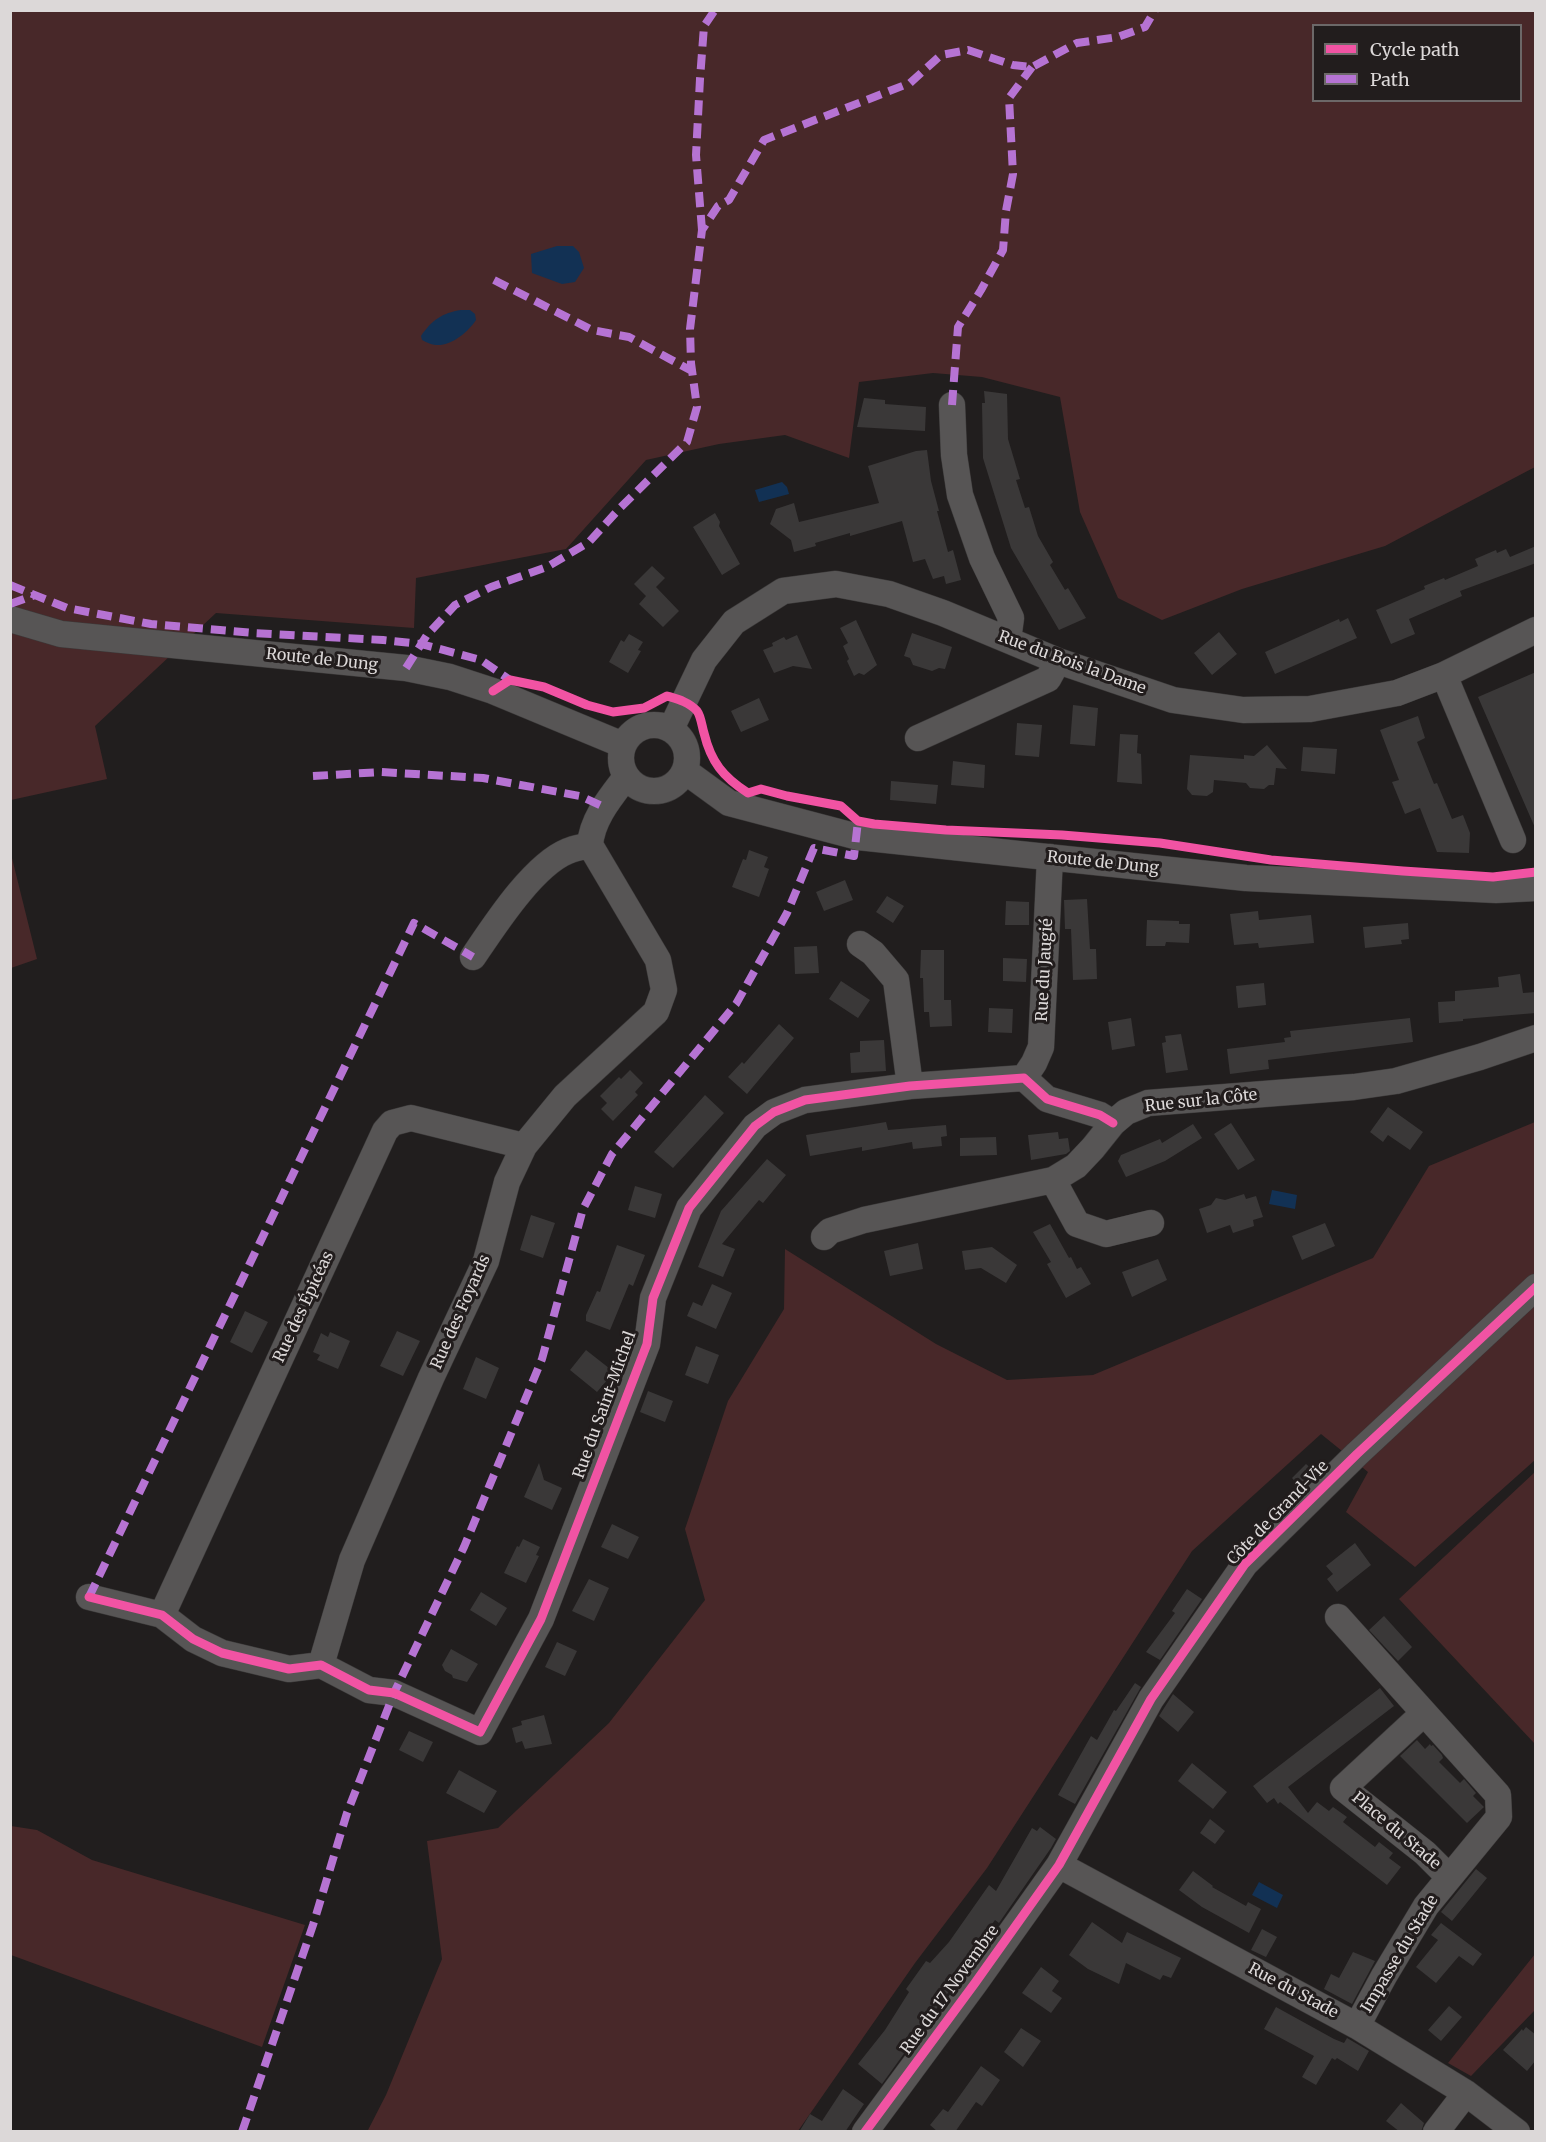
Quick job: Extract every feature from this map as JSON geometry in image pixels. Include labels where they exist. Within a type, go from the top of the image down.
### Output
[{"type":"street","points":[[952,405],[954,455],[960,495],[982,558],[1011,618],[1008,640]]},
{"type":"street","name":"Rue du Bois la Dame","points":[[671,729],[704,660],[734,622],[783,591],[836,584],[889,594],[943,613],[1058,661],[1173,700],[1243,710],[1310,709],[1397,693],[1444,675],[1536,630]]},
{"type":"street","name":"Route de Dung","points":[[10,619],[61,634],[406,668],[450,677],[493,691],[623,745]]},
{"type":"street","points":[[918,738],[1048,680],[1058,661]]},
{"type":"street","points":[[1444,675],[1513,840]]},
{"type":"street","points":[[658,725],[671,729],[680,737],[686,748],[688,760],[685,771],[676,783],[664,790],[650,792],[636,787],[626,777],[620,761],[623,745],[631,734],[644,726],[658,725]]},
{"type":"street","name":"Route de Dung","points":[[685,771],[729,802],[858,837],[1246,878],[1496,890],[1536,888]]},
{"type":"street","points":[[473,957],[500,917],[545,865],[568,850],[590,845],[591,833],[604,807],[626,777]]},
{"type":"street","name":"Rue des Foyards","points":[[321,1665],[352,1560],[431,1378],[486,1262],[507,1182],[524,1146],[565,1096],[656,1012],[664,990],[658,960],[590,845]]},
{"type":"street","name":"Rue du Jaugié","points":[[1024,1078],[1041,1047],[1050,857]]},
{"type":"street","points":[[860,944],[873,953],[896,980],[910,1086]]},
{"type":"street","name":"Rue sur la Côte","points":[[824,1237],[830,1231],[864,1220],[1053,1180],[1076,1166],[1113,1123],[1126,1112],[1148,1103],[1354,1087],[1396,1081],[1536,1038]]},
{"type":"street","points":[[1024,1078],[1047,1099],[1100,1115],[1113,1123]]},
{"type":"street","name":"Rue du Saint-Michel","points":[[321,1665],[369,1690],[394,1693],[480,1732],[541,1619],[647,1344],[653,1299],[689,1208],[755,1126],[774,1112],[805,1100],[910,1086],[1024,1078]]},
{"type":"street","name":"Rue des Épicéas","points":[[162,1615],[386,1131],[392,1123],[411,1118],[524,1146]]},
{"type":"street","points":[[1053,1180],[1077,1224],[1106,1234],[1151,1223]]},
{"type":"street","name":"Côte de Grand-Vie","points":[[1059,1865],[1151,1699],[1245,1564],[1357,1454],[1536,1287]]},
{"type":"street","points":[[89,1597],[162,1615],[193,1639],[222,1653],[289,1669],[321,1665]]},
{"type":"street","points":[[1338,1617],[1424,1713]]},
{"type":"street","name":"Impasse du Stade","points":[[1357,2026],[1426,1906],[1498,1817],[1498,1795],[1424,1713]]},
{"type":"street","name":"Place du Stade","points":[[1424,1713],[1343,1788],[1425,1853],[1449,1877]]},
{"type":"street","name":"Rue du Stade","points":[[1059,1865],[1357,2026],[1466,2093],[1517,2132]]},
{"type":"street","name":"Rue du 17 Novembre","points":[[865,2132],[1059,1865]]},
{"type":"street","points":[[1436,2132],[1466,2093]]},
{"type":"shaded area","points":[[10,11],[1535,11],[1535,467],[1385,546],[1242,589],[1162,620],[1118,598],[1080,512],[1060,397],[982,377],[933,373],[859,382],[849,458],[785,435],[719,444],[646,460],[566,549],[416,578],[414,628],[216,613],[95,726],[107,779],[11,800]]},
{"type":"shaded area","points":[[10,850],[37,959],[11,968],[10,968]]},
{"type":"shaded area","points":[[1535,1122],[1535,1460],[1415,1567],[1346,1512],[1368,1472],[1321,1434],[1192,1551],[987,1868],[915,1963],[798,2131],[367,2132],[386,2095],[442,1959],[427,1841],[498,1828],[609,1723],[705,1600],[685,1529],[728,1401],[784,1309],[785,1249],[936,1344],[1007,1380],[1093,1375],[1373,1258],[1429,1166]]},
{"type":"shaded area","points":[[1536,1472],[1535,1744],[1399,1599]]},
{"type":"shaded area","points":[[11,1826],[37,1830],[92,1860],[305,1925],[262,2047],[11,1955]]},
{"type":"shaded area","points":[[1535,1954],[1535,2010],[1471,2076],[1448,2063]]},
{"type":"water","points":[[557,246],[573,246],[579,252],[584,268],[575,282],[562,284],[532,273],[531,254]]},
{"type":"water","points":[[470,310],[475,314],[476,320],[459,337],[442,345],[422,340],[421,336],[433,322],[443,315]]},
{"type":"water","points":[[782,482],[789,494],[759,502],[755,490]]},
{"type":"water","points":[[1272,1190],[1297,1195],[1295,1209],[1269,1204]]},
{"type":"water","points":[[1259,1882],[1283,1895],[1277,1908],[1252,1895]]},
{"type":"building","points":[[984,391],[1007,394],[1008,439],[1020,479],[1016,480],[1025,508],[1029,507],[1038,536],[1053,562],[1050,565],[1065,590],[1068,588],[1086,618],[1059,630],[1011,548],[983,458],[982,403],[985,403]]},
{"type":"building","points":[[864,398],[885,400],[885,404],[926,407],[925,431],[857,427]]},
{"type":"building","points":[[927,450],[931,481],[939,511],[937,511],[948,552],[953,550],[961,580],[946,584],[944,576],[933,579],[925,559],[913,562],[902,521],[815,543],[816,546],[794,552],[791,540],[770,524],[776,509],[794,503],[799,522],[879,503],[868,466],[916,451]]},
{"type":"building","points":[[715,513],[720,522],[719,526],[740,564],[722,575],[693,527]]},
{"type":"building","points":[[1536,546],[1536,563],[1460,591],[1462,596],[1409,619],[1415,634],[1391,644],[1376,610],[1425,589],[1424,586],[1478,566],[1475,559],[1496,550],[1497,553],[1506,549],[1510,557]]},
{"type":"building","points":[[652,566],[665,578],[656,587],[679,611],[663,627],[639,604],[646,596],[634,584]]},
{"type":"building","points":[[1348,618],[1357,638],[1275,674],[1265,652],[1339,619],[1340,622]]},
{"type":"building","points":[[856,620],[877,665],[864,675],[859,673],[854,676],[843,646],[848,643],[840,628]]},
{"type":"building","points":[[1219,632],[1237,654],[1212,675],[1194,653]]},
{"type":"building","points":[[912,633],[952,647],[945,669],[939,668],[932,671],[913,665],[910,658],[904,656]]},
{"type":"building","points":[[629,634],[643,642],[638,650],[641,651],[628,673],[609,662],[621,640],[624,642]]},
{"type":"building","points":[[797,635],[812,669],[793,666],[774,673],[763,650],[773,646],[772,643],[784,637],[786,640]]},
{"type":"building","points":[[1536,672],[1536,830],[1478,697]]},
{"type":"building","points":[[759,698],[769,720],[741,732],[731,711]]},
{"type":"building","points":[[1073,705],[1098,708],[1095,746],[1070,744]]},
{"type":"building","points":[[1418,716],[1425,738],[1417,742],[1434,784],[1437,783],[1452,819],[1463,815],[1470,833],[1469,853],[1437,852],[1420,808],[1405,814],[1392,782],[1399,780],[1380,730]]},
{"type":"building","points":[[1017,723],[1042,725],[1039,757],[1015,755]]},
{"type":"building","points":[[1120,734],[1138,735],[1137,753],[1141,754],[1142,784],[1117,782]]},
{"type":"building","points":[[1267,745],[1287,769],[1276,768],[1274,785],[1269,785],[1264,789],[1250,788],[1246,783],[1214,780],[1213,792],[1207,796],[1192,795],[1187,789],[1190,755],[1244,759],[1244,755],[1254,756]]},
{"type":"building","points":[[1303,747],[1337,749],[1335,774],[1301,771]]},
{"type":"building","points":[[953,761],[985,765],[984,788],[951,785]]},
{"type":"building","points":[[891,781],[938,785],[936,804],[890,800]]},
{"type":"building","points":[[749,850],[768,857],[764,867],[769,869],[759,897],[732,887]]},
{"type":"building","points":[[845,880],[853,900],[824,911],[816,892]]},
{"type":"building","points":[[887,896],[904,906],[893,923],[876,912]]},
{"type":"building","points":[[1087,899],[1090,949],[1096,949],[1097,979],[1073,980],[1071,929],[1065,929],[1064,900]]},
{"type":"building","points":[[1006,901],[1029,902],[1029,925],[1005,925]]},
{"type":"building","points":[[1258,911],[1259,920],[1311,915],[1314,943],[1259,948],[1258,943],[1234,945],[1230,914]]},
{"type":"building","points":[[1147,920],[1179,921],[1179,924],[1190,924],[1189,943],[1166,942],[1165,946],[1146,946]]},
{"type":"building","points":[[1408,923],[1409,939],[1401,940],[1402,944],[1365,948],[1363,927]]},
{"type":"building","points":[[817,946],[819,973],[795,974],[794,947]]},
{"type":"building","points":[[921,950],[944,950],[944,1000],[951,1000],[952,1026],[930,1027],[929,1012],[924,1012],[923,978],[920,978]]},
{"type":"building","points":[[1003,958],[1027,959],[1026,982],[1003,981]]},
{"type":"building","points":[[1520,974],[1523,993],[1536,992],[1536,1013],[1439,1023],[1438,1002],[1455,1001],[1455,991],[1499,987],[1498,977]]},
{"type":"building","points":[[841,981],[870,1000],[858,1018],[829,999]]},
{"type":"building","points":[[1264,983],[1266,1005],[1238,1008],[1236,986]]},
{"type":"building","points":[[989,1008],[1013,1009],[1012,1033],[988,1032]]},
{"type":"building","points":[[1131,1018],[1135,1046],[1112,1050],[1108,1022]]},
{"type":"building","points":[[1410,1018],[1413,1042],[1268,1060],[1269,1069],[1230,1074],[1227,1049],[1285,1042],[1284,1038],[1291,1037],[1290,1031]]},
{"type":"building","points":[[779,1024],[794,1038],[747,1094],[728,1077],[742,1062],[744,1064]]},
{"type":"building","points":[[1181,1034],[1188,1070],[1166,1073],[1162,1043],[1166,1042],[1165,1036]]},
{"type":"building","points":[[884,1040],[886,1071],[851,1073],[850,1053],[860,1052],[860,1041]]},
{"type":"building","points":[[630,1070],[643,1083],[635,1092],[638,1095],[613,1121],[601,1109],[607,1103],[600,1096],[619,1077],[621,1079]]},
{"type":"building","points":[[705,1095],[724,1113],[673,1168],[654,1152]]},
{"type":"building","points":[[1388,1107],[1423,1132],[1410,1150],[1388,1135],[1383,1142],[1370,1132]]},
{"type":"building","points":[[886,1122],[888,1130],[946,1125],[947,1136],[941,1137],[942,1146],[913,1149],[912,1142],[862,1151],[862,1147],[810,1156],[806,1135]]},
{"type":"building","points":[[1231,1123],[1255,1160],[1238,1170],[1214,1134]]},
{"type":"building","points":[[1193,1124],[1202,1138],[1165,1161],[1126,1177],[1118,1161],[1121,1155],[1160,1139],[1162,1143]]},
{"type":"building","points":[[1058,1132],[1059,1139],[1068,1138],[1070,1151],[1066,1154],[1031,1160],[1028,1135]]},
{"type":"building","points":[[996,1137],[997,1155],[960,1156],[960,1138]]},
{"type":"building","points":[[767,1159],[786,1175],[763,1203],[759,1200],[722,1244],[735,1249],[723,1277],[698,1267],[721,1211]]},
{"type":"building","points":[[635,1186],[662,1194],[655,1218],[628,1210]]},
{"type":"building","points":[[1244,1194],[1246,1199],[1256,1196],[1263,1217],[1253,1220],[1254,1226],[1233,1233],[1230,1225],[1207,1233],[1199,1209],[1211,1205],[1216,1198],[1225,1200]]},
{"type":"building","points":[[531,1215],[555,1223],[543,1258],[520,1250]]},
{"type":"building","points":[[1325,1223],[1335,1246],[1302,1260],[1292,1236]]},
{"type":"building","points":[[1050,1224],[1069,1258],[1071,1257],[1077,1269],[1081,1267],[1091,1284],[1066,1298],[1047,1264],[1051,1262],[1033,1232]]},
{"type":"building","points":[[918,1243],[923,1269],[890,1276],[884,1251]]},
{"type":"building","points":[[617,1245],[645,1255],[633,1286],[629,1284],[610,1330],[586,1321],[586,1315],[597,1291],[600,1292]]},
{"type":"building","points":[[992,1247],[1017,1265],[1006,1283],[981,1268],[965,1270],[962,1251]]},
{"type":"building","points":[[1158,1259],[1167,1280],[1132,1297],[1122,1272]]},
{"type":"building","points":[[712,1284],[732,1293],[716,1329],[687,1316],[693,1302],[702,1306]]},
{"type":"building","points":[[245,1311],[268,1322],[252,1353],[230,1342]]},
{"type":"building","points":[[397,1331],[420,1341],[403,1376],[380,1366]]},
{"type":"building","points":[[330,1332],[350,1341],[338,1369],[317,1360],[320,1355],[313,1352],[321,1333],[328,1337]]},
{"type":"building","points":[[696,1346],[719,1355],[708,1384],[685,1375]]},
{"type":"building","points":[[586,1350],[614,1372],[597,1392],[570,1370]]},
{"type":"building","points":[[476,1357],[499,1368],[486,1399],[463,1389]]},
{"type":"building","points":[[648,1391],[673,1401],[665,1422],[640,1412]]},
{"type":"building","points":[[539,1463],[544,1480],[562,1488],[552,1510],[524,1497]]},
{"type":"building","points":[[1306,1464],[1316,1473],[1301,1488],[1292,1478]]},
{"type":"building","points":[[612,1524],[639,1537],[628,1559],[601,1547]]},
{"type":"building","points":[[523,1539],[540,1547],[536,1555],[539,1556],[526,1583],[504,1573],[517,1546],[519,1547]]},
{"type":"building","points":[[1355,1543],[1371,1565],[1337,1592],[1327,1579],[1333,1574],[1326,1566]]},
{"type":"building","points":[[589,1579],[609,1588],[594,1621],[572,1611]]},
{"type":"building","points":[[1187,1589],[1202,1599],[1160,1660],[1146,1652],[1175,1613],[1172,1611]]},
{"type":"building","points":[[481,1592],[507,1608],[496,1626],[470,1610]]},
{"type":"building","points":[[1384,1616],[1412,1647],[1398,1661],[1369,1630]]},
{"type":"building","points":[[557,1642],[577,1651],[565,1676],[545,1667]]},
{"type":"building","points":[[451,1649],[478,1664],[467,1682],[453,1678],[442,1665]]},
{"type":"building","points":[[1135,1683],[1141,1687],[1075,1804],[1058,1795],[1091,1736],[1097,1740],[1114,1710],[1116,1711]]},
{"type":"building","points":[[1380,1688],[1394,1706],[1288,1787],[1308,1813],[1317,1802],[1329,1811],[1333,1807],[1347,1817],[1343,1822],[1375,1847],[1379,1842],[1393,1853],[1389,1858],[1401,1867],[1387,1885],[1280,1802],[1278,1804],[1274,1798],[1267,1803],[1253,1786]]},
{"type":"building","points":[[1173,1694],[1194,1712],[1178,1732],[1159,1716]]},
{"type":"building","points":[[544,1715],[552,1744],[525,1749],[522,1741],[516,1743],[512,1728],[522,1725],[521,1721]]},
{"type":"building","points":[[409,1731],[433,1742],[423,1762],[399,1750]]},
{"type":"building","points":[[1417,1740],[1425,1749],[1430,1744],[1433,1745],[1442,1755],[1443,1758],[1439,1762],[1460,1783],[1464,1779],[1476,1793],[1473,1796],[1484,1807],[1467,1823],[1400,1756]]},
{"type":"building","points":[[1192,1763],[1227,1792],[1213,1809],[1178,1781]]},
{"type":"building","points":[[459,1770],[497,1791],[484,1813],[446,1793]]},
{"type":"building","points":[[1210,1819],[1225,1831],[1215,1844],[1200,1833]]},
{"type":"building","points":[[1040,1827],[1056,1839],[1051,1848],[999,1923],[995,1920],[952,1981],[955,1983],[882,2084],[858,2064],[885,2030],[909,1992],[906,1989],[926,1961],[930,1963],[949,1942],[989,1885],[996,1891],[1032,1828],[1037,1831]]},
{"type":"building","points":[[1476,1869],[1487,1878],[1452,1921],[1441,1912]]},
{"type":"building","points":[[1193,1871],[1212,1887],[1246,1906],[1248,1902],[1261,1909],[1249,1933],[1202,1907],[1179,1890]]},
{"type":"building","points":[[1092,1922],[1122,1943],[1127,1932],[1181,1958],[1171,1978],[1163,1975],[1160,1980],[1126,1963],[1119,1984],[1088,1969],[1069,1955]]},
{"type":"building","points":[[1441,1923],[1482,1954],[1473,1966],[1459,1956],[1436,1983],[1416,1967],[1438,1940],[1431,1935]]},
{"type":"building","points":[[1262,1929],[1277,1937],[1266,1957],[1251,1950]]},
{"type":"building","points":[[1353,1952],[1375,1961],[1352,2004],[1324,1989],[1331,1974],[1339,1978]]},
{"type":"building","points":[[1041,1967],[1059,1981],[1052,1991],[1062,1998],[1051,2013],[1022,1993]]},
{"type":"building","points":[[1449,2006],[1462,2017],[1441,2041],[1428,2030]]},
{"type":"building","points":[[1276,2007],[1334,2039],[1344,2043],[1347,2038],[1369,2051],[1358,2071],[1337,2058],[1335,2060],[1332,2058],[1316,2085],[1302,2077],[1314,2056],[1264,2029]]},
{"type":"building","points":[[1526,2027],[1536,2035],[1536,2060],[1527,2071],[1503,2050]]},
{"type":"building","points":[[1021,2028],[1041,2041],[1023,2067],[1004,2052]]},
{"type":"building","points":[[981,2066],[1000,2080],[982,2106],[976,2102],[955,2132],[938,2132],[930,2125],[943,2109],[948,2112]]},
{"type":"building","points":[[843,2089],[864,2104],[845,2132],[799,2132],[810,2114],[822,2121]]},
{"type":"building","points":[[1401,2103],[1424,2123],[1421,2132],[1400,2132],[1386,2121]]},
{"type":"marked path","points":[[702,230],[696,155],[700,79],[704,26],[715,10]]},
{"type":"marked path","points":[[406,668],[427,635],[455,605],[491,587],[547,567],[589,542],[687,442],[697,407],[691,363],[690,329],[702,230],[718,206],[729,200],[764,140],[910,83],[941,55],[968,50],[1013,65],[1032,67],[1077,43],[1118,37],[1145,27],[1155,10]]},
{"type":"marked path","points":[[952,405],[958,327],[1003,250],[1006,211],[1013,174],[1009,98],[1032,67]]},
{"type":"marked path","points":[[494,280],[592,330],[629,337],[692,371]]},
{"type":"marked path","points":[[10,585],[67,608],[151,624],[421,644],[481,660],[510,680]]},
{"type":"marked path","points":[[10,604],[35,595]]},
{"type":"marked path","points":[[313,776],[381,772],[483,778],[580,796],[604,807]]},
{"type":"marked path","points":[[242,2132],[313,1925],[347,1813],[394,1693],[464,1547],[542,1359],[583,1209],[612,1154],[736,1004],[787,913],[814,848],[854,856],[858,821]]},
{"type":"marked path","points":[[89,1597],[414,923],[473,957]]},
{"type":"cycle path","points":[[493,691],[510,680],[544,687],[587,705],[613,712],[644,708],[667,696],[679,700],[697,711],[710,752],[719,768],[748,793],[761,789],[841,806],[858,821],[874,824],[1160,843],[1271,860],[1403,871],[1493,877],[1536,872]]},
{"type":"cycle path","points":[[89,1597],[162,1615],[193,1639],[222,1653],[289,1669],[321,1665],[369,1690],[394,1693],[480,1732],[541,1619],[647,1344],[653,1298],[689,1208],[755,1126],[774,1112],[805,1100],[910,1086],[1024,1078],[1047,1099],[1100,1115],[1113,1123]]},
{"type":"cycle path","points":[[865,2132],[1059,1865],[1151,1699],[1245,1564],[1357,1454],[1536,1287]]}]
